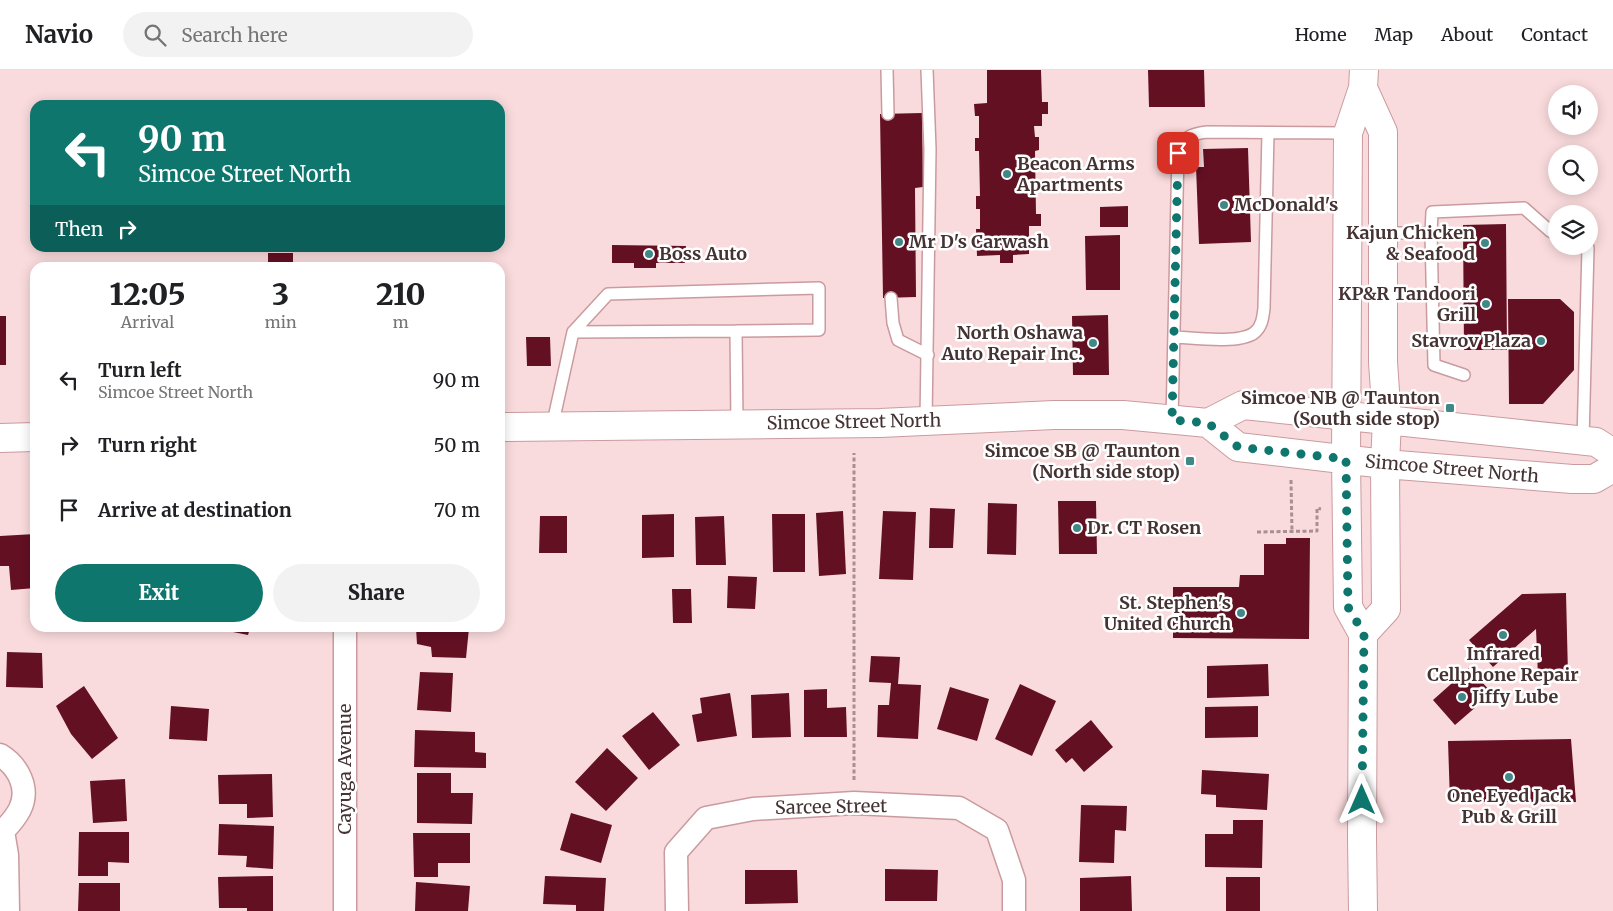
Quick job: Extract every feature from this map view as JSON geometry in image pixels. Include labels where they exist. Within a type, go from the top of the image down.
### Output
[{"type":"main road","points":[[1363,911],[1364,634],[1348,607],[1346,416],[1348,133],[1364,79]]},
{"type":"main road","points":[[1364,79],[1383,132],[1384,362],[1387,420],[1385,464],[1386,609],[1364,634]]},
{"type":"main road","points":[[1208,423],[1243,405],[1583,440],[1596,442],[1613,453]]},
{"type":"main road","name":"Simcoe Street North","points":[[505,427],[880,424],[1054,415],[1123,415],[1208,423],[1238,447],[1385,464],[1572,479],[1594,479],[1613,468]]},
{"type":"main road","points":[[0,438],[30,437]]},
{"type":"street","name":"Cayuga Avenue","points":[[345,632],[345,911]]},
{"type":"street","points":[[0,755],[9,760],[18,771],[23,783],[24,796],[20,809],[1,831],[7,855],[8,911]]},
{"type":"street","name":"Sarcee Street","points":[[677,911],[676,852],[706,818],[754,809],[854,803],[960,808],[996,830],[1014,880],[1014,911]]},
{"type":"lane","points":[[887,70],[888,114]]},
{"type":"lane","points":[[926,421],[930,149],[927,70]]},
{"type":"lane","points":[[1172,420],[1178,153],[1182,142],[1194,133],[1348,133]]},
{"type":"lane","points":[[1175,337],[1241,339],[1255,333],[1262,322],[1264,308],[1268,133]]},
{"type":"lane","points":[[1464,375],[1434,364],[1432,212],[1524,208],[1548,229]]},
{"type":"lane","points":[[1383,233],[1432,232]]},
{"type":"lane","points":[[1583,440],[1588,255]]},
{"type":"lane","points":[[552,427],[573,332],[608,294],[819,288],[819,330],[573,332]]},
{"type":"lane","points":[[891,298],[893,323],[898,340],[928,355]]},
{"type":"lane","points":[[736,331],[737,424]]},
{"type":"path","points":[[854,453],[854,803]]},
{"type":"path","points":[[1291,479],[1292,532]]},
{"type":"path","points":[[1257,532],[1317,531],[1317,508],[1347,510]]},
{"type":"building","name":"Beacon Arms Apartments","points":[[987,70],[1041,70],[1042,102],[1048,102],[1048,114],[1042,114],[1042,126],[1034,126],[1035,137],[1039,137],[1039,150],[1035,151],[1036,214],[1041,214],[1041,226],[1029,226],[1029,254],[1013,255],[1013,263],[1000,263],[1000,255],[977,256],[976,229],[980,229],[980,209],[976,209],[976,196],[980,196],[979,151],[975,151],[975,138],[979,138],[979,116],[975,116],[974,104],[987,103]]},
{"type":"building","points":[[1148,70],[1204,70],[1205,107],[1149,107]]},
{"type":"building","name":"Mr D's Carwash","points":[[922,113],[923,187],[915,188],[916,297],[883,298],[880,114]]},
{"type":"building","name":"McDonald's","points":[[1248,148],[1251,242],[1199,244],[1196,167],[1204,167],[1203,149]]},
{"type":"building","points":[[1128,206],[1128,227],[1100,227],[1100,207]]},
{"type":"building","points":[[1506,224],[1507,350],[1464,350],[1463,225]]},
{"type":"building","points":[[1120,235],[1120,290],[1086,290],[1085,236]]},
{"type":"building","name":"Boss Auto","points":[[612,245],[686,246],[685,263],[656,263],[656,268],[634,268],[634,263],[612,263]]},
{"type":"building","points":[[268,253],[293,253],[293,262],[268,262]]},
{"type":"building","name":"Stavrov Plaza","points":[[1508,299],[1560,299],[1574,312],[1574,370],[1543,404],[1509,404]]},
{"type":"building","points":[[1108,315],[1109,375],[1073,375],[1072,316]]},
{"type":"building","points":[[0,316],[6,316],[6,365],[0,365]]},
{"type":"building","points":[[526,337],[550,337],[551,366],[527,366]]},
{"type":"building","name":"Dr. CT Rosen","points":[[1058,501],[1096,501],[1097,554],[1059,554]]},
{"type":"building","points":[[988,503],[1017,504],[1016,555],[987,554]]},
{"type":"building","points":[[930,508],[955,509],[953,548],[929,548]]},
{"type":"building","points":[[843,511],[846,574],[819,576],[816,513]]},
{"type":"building","points":[[883,511],[916,512],[913,580],[879,579]]},
{"type":"building","points":[[674,514],[674,557],[642,558],[642,515]]},
{"type":"building","points":[[772,514],[805,514],[805,572],[773,572]]},
{"type":"building","points":[[540,516],[567,516],[567,553],[539,553]]},
{"type":"building","points":[[724,516],[726,565],[696,565],[695,517]]},
{"type":"building","points":[[30,534],[30,588],[11,590],[9,566],[0,566],[0,536]]},
{"type":"building","name":"St. Stephen's United Church","points":[[1286,538],[1310,538],[1309,639],[1173,638],[1173,587],[1239,587],[1240,575],[1264,575],[1264,544],[1286,544]]},
{"type":"building","points":[[728,576],[757,577],[755,609],[727,608]]},
{"type":"building","points":[[672,589],[691,589],[692,623],[673,623]]},
{"type":"building","points":[[1566,593],[1568,675],[1538,676],[1536,629],[1493,667],[1469,640],[1522,594]]},
{"type":"building","points":[[233,632],[249,632],[248,635]]},
{"type":"building","points":[[416,632],[469,632],[466,658],[432,657],[431,647],[417,644]]},
{"type":"building","points":[[7,652],[42,653],[43,688],[6,687]]},
{"type":"building","points":[[871,656],[900,657],[898,684],[921,685],[918,739],[877,737],[878,705],[889,705],[891,683],[869,682]]},
{"type":"building","points":[[1268,664],[1269,696],[1207,698],[1207,666]]},
{"type":"building","name":"Jiffy Lube","points":[[1469,668],[1492,693],[1455,725],[1433,700]]},
{"type":"building","points":[[420,672],[453,673],[451,712],[417,710]]},
{"type":"building","points":[[1020,684],[1056,701],[1032,756],[995,739]]},
{"type":"building","points":[[84,686],[118,738],[92,759],[71,734],[56,706]]},
{"type":"building","points":[[950,687],[989,699],[977,741],[937,729]]},
{"type":"building","points":[[827,689],[827,708],[846,707],[847,737],[804,737],[804,690]]},
{"type":"building","points":[[730,693],[737,736],[697,742],[692,715],[702,713],[700,698]]},
{"type":"building","points":[[789,693],[791,737],[752,738],[751,695]]},
{"type":"building","points":[[171,706],[209,709],[207,741],[169,739]]},
{"type":"building","points":[[1258,706],[1258,737],[1205,738],[1205,707]]},
{"type":"building","points":[[653,712],[680,745],[649,770],[622,736]]},
{"type":"building","points":[[1091,720],[1113,747],[1084,772],[1072,758],[1066,763],[1055,750]]},
{"type":"building","points":[[415,730],[475,732],[475,752],[486,753],[486,768],[414,767]]},
{"type":"building","points":[[1571,739],[1576,802],[1450,802],[1448,741]]},
{"type":"building","points":[[607,748],[638,778],[606,811],[575,782]]},
{"type":"building","points":[[1202,770],[1269,774],[1267,810],[1216,807],[1216,795],[1201,794]]},
{"type":"building","points":[[417,773],[451,773],[451,793],[473,793],[472,824],[417,823]]},
{"type":"building","points":[[272,774],[273,817],[247,818],[247,804],[219,804],[218,775]]},
{"type":"building","points":[[125,779],[127,821],[93,823],[90,781]]},
{"type":"building","points":[[1081,805],[1127,806],[1126,831],[1115,830],[1114,863],[1079,862]]},
{"type":"building","points":[[571,813],[612,825],[601,863],[560,850]]},
{"type":"building","points":[[1233,820],[1263,820],[1262,868],[1205,867],[1205,834],[1233,834]]},
{"type":"building","points":[[219,824],[274,826],[273,869],[246,867],[247,856],[218,855]]},
{"type":"building","points":[[79,832],[129,832],[129,863],[108,862],[108,876],[78,876]]},
{"type":"building","points":[[413,833],[470,833],[470,863],[438,863],[438,877],[414,877]]},
{"type":"building","points":[[885,869],[938,870],[937,901],[885,901]]},
{"type":"building","points":[[745,870],[797,870],[798,903],[745,904]]},
{"type":"building","points":[[273,876],[273,911],[247,911],[247,908],[219,908],[218,877]]},
{"type":"building","points":[[545,876],[606,878],[604,911],[576,911],[576,905],[543,904]]},
{"type":"building","points":[[1131,876],[1132,911],[1080,911],[1080,878]]},
{"type":"building","points":[[1226,877],[1260,877],[1260,911],[1226,911]]},
{"type":"building","points":[[416,882],[470,886],[468,911],[415,911]]},
{"type":"building","points":[[79,883],[120,883],[120,911],[78,911]]},
{"type":"place","name":"Beacon Arms Apartments","points":[[1007,174]]},
{"type":"place","name":"McDonald's","points":[[1224,205]]},
{"type":"place","name":"Mr D's Carwash","points":[[899,242]]},
{"type":"place","name":"Kajun Chicken & Seafood","points":[[1485,243]]},
{"type":"place","name":"Boss Auto","points":[[649,254]]},
{"type":"place","name":"KP&R Tandoori Grill","points":[[1486,304]]},
{"type":"place","name":"Stavrov Plaza","points":[[1541,341]]},
{"type":"place","name":"North Oshawa Auto Repair Inc.","points":[[1093,343]]},
{"type":"place","name":"Simcoe NB @ Taunton (South side stop)","points":[[1450,408]]},
{"type":"place","name":"Simcoe SB @ Taunton (North side stop)","points":[[1190,461]]},
{"type":"place","name":"Dr. CT Rosen","points":[[1077,528]]},
{"type":"place","name":"St. Stephen's United Church","points":[[1241,613]]},
{"type":"place","name":"Infrared Cellphone Repair","points":[[1503,635]]},
{"type":"place","name":"Jiffy Lube","points":[[1462,697]]},
{"type":"place","name":"One Eyed Jack Pub & Grill","points":[[1509,777]]},
{"type":"route","points":[[1178,153],[1172,420],[1208,423],[1238,447],[1346,459],[1348,607],[1364,634],[1362,800]]}]
